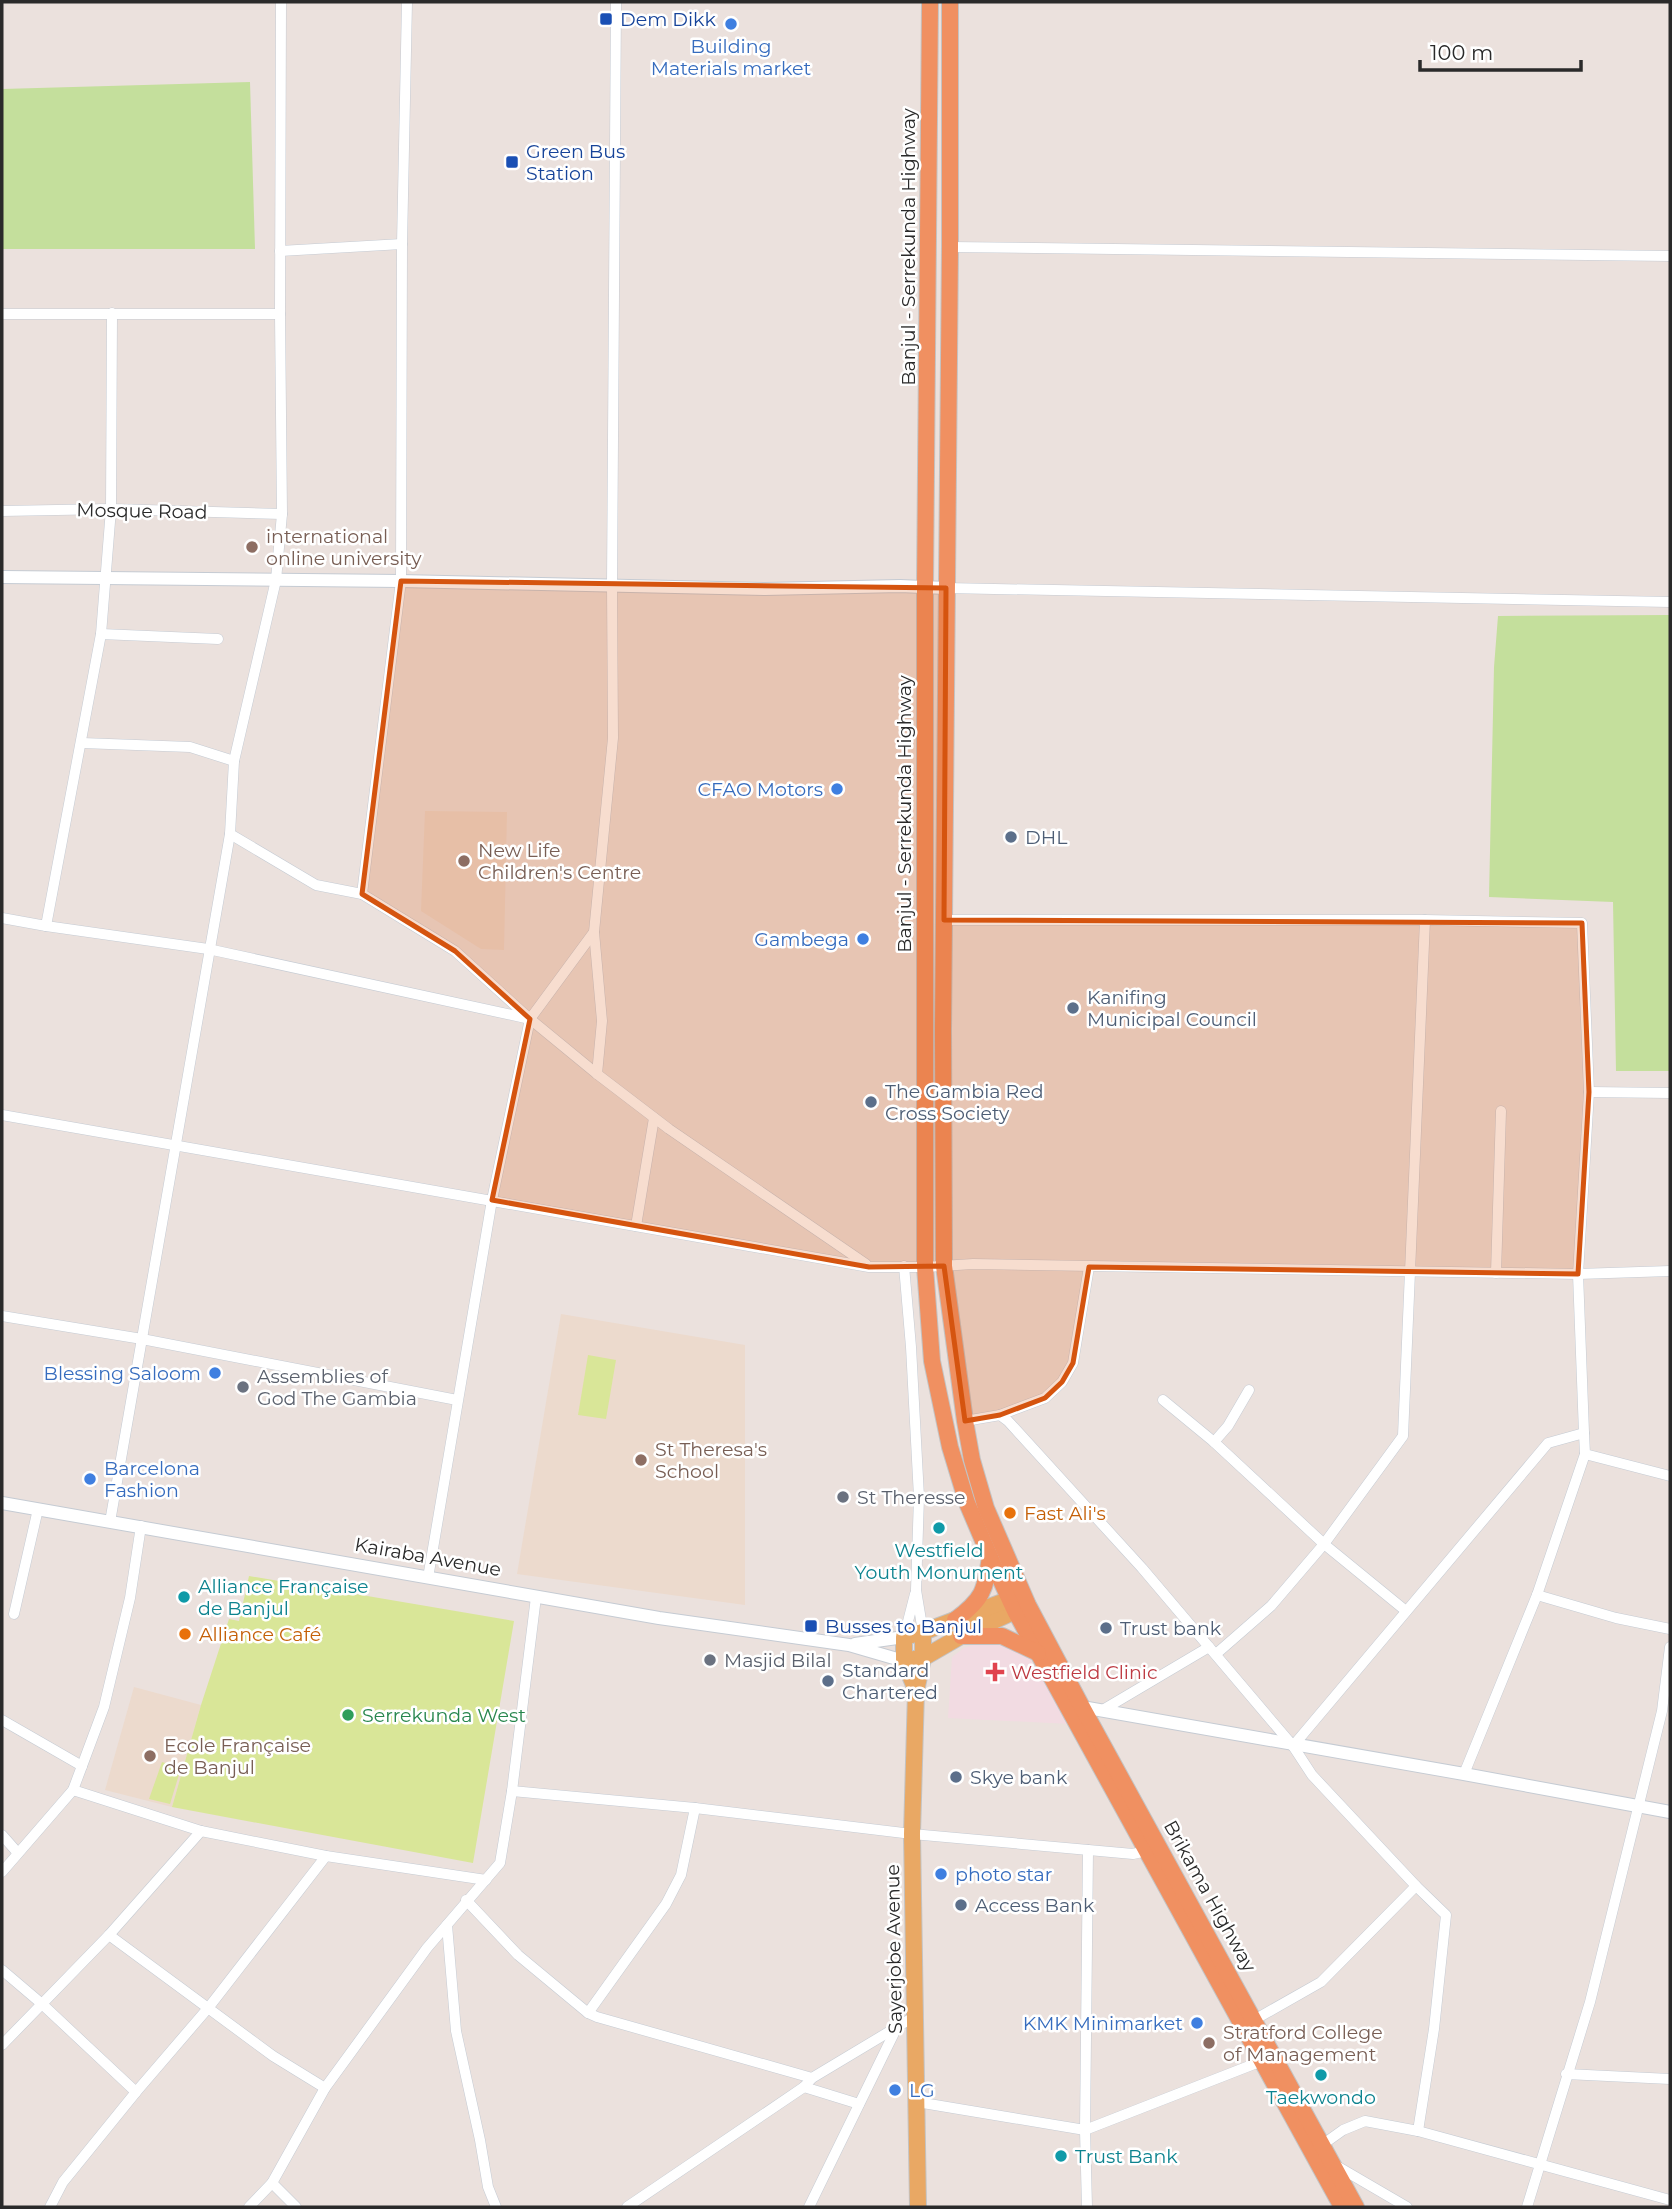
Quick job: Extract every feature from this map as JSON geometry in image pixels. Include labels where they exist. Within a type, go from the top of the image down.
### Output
[{"type":"highway","name":"Banjul - Serrekunda Highway","points":[[930,2],[925,587],[925,1268],[933,1361],[950,1447],[967,1503],[990,1557],[1019,1602]]},
{"type":"highway","name":"Banjul - Serrekunda Highway","points":[[950,2],[944,1266],[972,1460],[1019,1602]]},
{"type":"highway","points":[[990,1557],[986,1584],[981,1596],[958,1628],[1003,1636],[1040,1654]]},
{"type":"highway","name":"Brikama Highway","points":[[1019,1602],[1040,1654],[1254,2020],[1356,2207]]},
{"type":"highway","name":"Brikama Highway","points":[[1019,1602],[1082,1707],[1262,2061],[1342,2207]]},
{"type":"main road","name":"Kairaba Avenue","points":[[904,1637],[958,1628],[1019,1602]]},
{"type":"main road","name":"Kairaba Avenue","points":[[904,1661],[923,1658],[958,1628]]},
{"type":"main road","name":"Sayerjobe Avenue","points":[[918,2207],[912,1834],[916,1691],[923,1658],[923,1632]]},
{"type":"main road","name":"Sayerjobe Avenue","points":[[904,1637],[904,1661],[916,1691]]},
{"type":"street","points":[[110,1522],[230,834],[234,761],[276,580],[282,514],[279,314],[281,2]]},
{"type":"street","points":[[362,894],[401,581],[402,244],[407,2]]},
{"type":"street","points":[[597,1074],[602,1021],[594,932],[613,738],[616,2]]},
{"type":"street","points":[[280,251],[402,244]]},
{"type":"street","points":[[950,247],[1670,256]]},
{"type":"street","points":[[46,926],[101,634],[111,509],[112,313]]},
{"type":"street","points":[[2,314],[279,314]]},
{"type":"street","name":"Mosque Road","points":[[2,511],[111,509],[282,514]]},
{"type":"street","points":[[2,577],[612,584],[765,589],[900,586],[1670,602]]},
{"type":"street","points":[[101,634],[218,639]]},
{"type":"street","points":[[82,743],[190,747],[234,761]]},
{"type":"street","points":[[230,834],[316,885],[362,894],[455,951],[530,1019],[654,1118],[869,1267]]},
{"type":"street","points":[[2,918],[208,950],[530,1019]]},
{"type":"street","points":[[944,920],[1425,920],[1582,923],[1589,1092],[1578,1274],[1586,1454],[1537,1595],[1464,1774]]},
{"type":"street","points":[[1101,1711],[1212,1651],[1271,1606],[1324,1544],[1404,1436],[1425,920]]},
{"type":"street","points":[[428,1578],[492,1200],[530,1019],[594,932]]},
{"type":"street","points":[[1589,1092],[1670,1093]]},
{"type":"street","points":[[1496,1273],[1501,1111]]},
{"type":"street","points":[[2,1115],[869,1267],[1089,1266],[1578,1274],[1670,1272]]},
{"type":"street","points":[[636,1226],[654,1118]]},
{"type":"street","points":[[904,1266],[919,1497],[916,1590],[923,1632]]},
{"type":"street","points":[[965,1421],[1000,1415],[1045,1398],[1062,1382],[1073,1363],[1089,1266]]},
{"type":"street","points":[[2,1316],[142,1339],[457,1400]]},
{"type":"street","points":[[1214,1442],[1228,1426],[1249,1390]]},
{"type":"street","points":[[1163,1401],[1214,1442],[1324,1544],[1406,1611]]},
{"type":"street","points":[[1000,1415],[1142,1568],[1293,1746],[1312,1775],[1446,1915],[1434,2029],[1418,2131]]},
{"type":"street","points":[[1293,1746],[1548,1443],[1584,1433]]},
{"type":"street","points":[[1586,1454],[1670,1476]]},
{"type":"street","name":"Kairaba Avenue","points":[[2,1503],[659,1618],[849,1645],[904,1661]]},
{"type":"street","points":[[14,1615],[38,1509]]},
{"type":"street","points":[[2,1872],[73,1790],[107,1695],[130,1598],[141,1526]]},
{"type":"street","points":[[904,1637],[916,1590]]},
{"type":"street","points":[[1537,1595],[1616,1618],[1670,1629]]},
{"type":"street","points":[[249,2207],[272,2183],[325,2088],[427,1948],[500,1863],[512,1791],[536,1597]]},
{"type":"street","name":"Kairaba Avenue","points":[[849,1645],[904,1637]]},
{"type":"street","points":[[1527,2207],[1590,2001],[1639,1806],[1666,1712],[1670,1647]]},
{"type":"street","points":[[1082,1707],[1670,1812]]},
{"type":"street","points":[[2,1720],[82,1766]]},
{"type":"street","points":[[73,1790],[201,1831],[326,1856],[486,1880]]},
{"type":"street","points":[[512,1791],[1088,1850],[1133,1854],[1153,1849]]},
{"type":"street","points":[[588,2013],[666,1904],[676,1885],[681,1875],[695,1808]]},
{"type":"street","points":[[2,2045],[109,1935],[201,1831]]},
{"type":"street","points":[[2,1835],[17,1852]]},
{"type":"street","points":[[1087,2207],[1085,2130],[1088,1850]]},
{"type":"street","points":[[50,2207],[64,2182],[209,2007],[326,1856]]},
{"type":"street","points":[[1254,2020],[1321,1982],[1416,1886]]},
{"type":"street","points":[[466,1900],[518,1955],[588,2013],[812,2078]]},
{"type":"street","points":[[447,1925],[456,2031],[488,2187],[496,2207]]},
{"type":"street","points":[[109,1935],[272,2056],[325,2088]]},
{"type":"street","points":[[2,1970],[136,2092]]},
{"type":"street","points":[[627,2207],[804,2087],[812,2078],[916,2015]]},
{"type":"street","points":[[809,2207],[898,2026]]},
{"type":"street","points":[[917,2102],[1085,2130],[1262,2061]]},
{"type":"street","points":[[1566,2074],[1670,2079]]},
{"type":"street","points":[[804,2087],[859,2104]]},
{"type":"street","points":[[1322,2146],[1343,2130],[1365,2121],[1418,2131],[1670,2200]]},
{"type":"street","points":[[1332,2163],[1407,2207]]},
{"type":"street","points":[[272,2183],[296,2207]]},
{"type":"highlighted area","points":[[401,581],[946,588],[944,920],[1582,923],[1589,1092],[1578,1274],[1089,1267],[1073,1363],[1062,1382],[1045,1398],[1000,1415],[965,1421],[944,1266],[869,1267],[492,1200],[530,1019],[455,951],[362,894]]},
{"type":"shaded area","name":"New Life Children's Centre","points":[[425,811],[507,812],[504,950],[481,949],[421,911]]},
{"type":"shaded area","name":"St Theresa's School","points":[[561,1314],[745,1345],[745,1605],[517,1574]]},
{"type":"shaded area","name":"Westfield Clinic","points":[[982,1642],[1002,1642],[1025,1651],[1071,1724],[948,1718],[952,1657],[964,1648]]},
{"type":"shaded area","name":"Ecole Française de Banjul","points":[[134,1687],[201,1705],[172,1807],[105,1790]]},
{"type":"green space","points":[[250,82],[255,249],[2,249],[2,89]]},
{"type":"green space","points":[[1670,615],[1670,1071],[1616,1071],[1613,902],[1489,897],[1494,667],[1498,616]]},
{"type":"green space","points":[[588,1355],[616,1360],[606,1419],[578,1415]]},
{"type":"green space","name":"Serrekunda West","points":[[249,1576],[514,1621],[473,1863],[172,1807],[229,1619],[239,1621]]},
{"type":"green space","points":[[162,1762],[181,1768],[170,1804],[149,1799]]},
{"type":"place","name":"Dem Dikk","points":[[606,19]]},
{"type":"place","name":"Building Materials market","points":[[731,24]]},
{"type":"place","name":"Green Bus Station","points":[[512,162]]},
{"type":"place","name":"international online university","points":[[252,547]]},
{"type":"place","name":"CFAO Motors","points":[[837,789]]},
{"type":"place","name":"DHL","points":[[1011,837]]},
{"type":"place","name":"New Life Children's Centre","points":[[464,861]]},
{"type":"place","name":"Gambega","points":[[863,939]]},
{"type":"place","name":"Kanifing Municipal Council","points":[[1073,1008]]},
{"type":"place","name":"The Gambia Red Cross Society","points":[[871,1102]]},
{"type":"place","name":"Blessing Saloom","points":[[215,1373]]},
{"type":"place","name":"Assemblies of God The Gambia","points":[[243,1387]]},
{"type":"place","name":"St Theresa's School","points":[[641,1460]]},
{"type":"place","name":"Barcelona Fashion","points":[[90,1479]]},
{"type":"place","name":"St Theresse","points":[[843,1497]]},
{"type":"place","name":"Fast Ali's","points":[[1010,1513]]},
{"type":"place","name":"Westfield Youth Monument","points":[[939,1528]]},
{"type":"place","name":"Alliance Française de Banjul","points":[[184,1597]]},
{"type":"place","name":"Busses to Banjul","points":[[811,1626]]},
{"type":"place","name":"Trust bank","points":[[1106,1628]]},
{"type":"place","name":"Alliance Café","points":[[185,1634]]},
{"type":"place","name":"Masjid Bilal","points":[[710,1660]]},
{"type":"place","name":"Westfield Clinic","points":[[995,1672]]},
{"type":"place","name":"Standard Chartered","points":[[828,1681]]},
{"type":"place","name":"Serrekunda West","points":[[348,1715]]},
{"type":"place","name":"Ecole Française de Banjul","points":[[150,1756]]},
{"type":"place","name":"Skye bank","points":[[956,1777]]},
{"type":"place","name":"photo star","points":[[941,1874]]},
{"type":"place","name":"Access Bank","points":[[961,1905]]},
{"type":"place","name":"KMK Minimarket","points":[[1197,2023]]},
{"type":"place","name":"Stratford College of Management","points":[[1209,2043]]},
{"type":"place","name":"Taekwondo","points":[[1321,2075]]},
{"type":"place","name":"LG","points":[[895,2090]]},
{"type":"place","name":"Trust Bank","points":[[1061,2156]]}]
